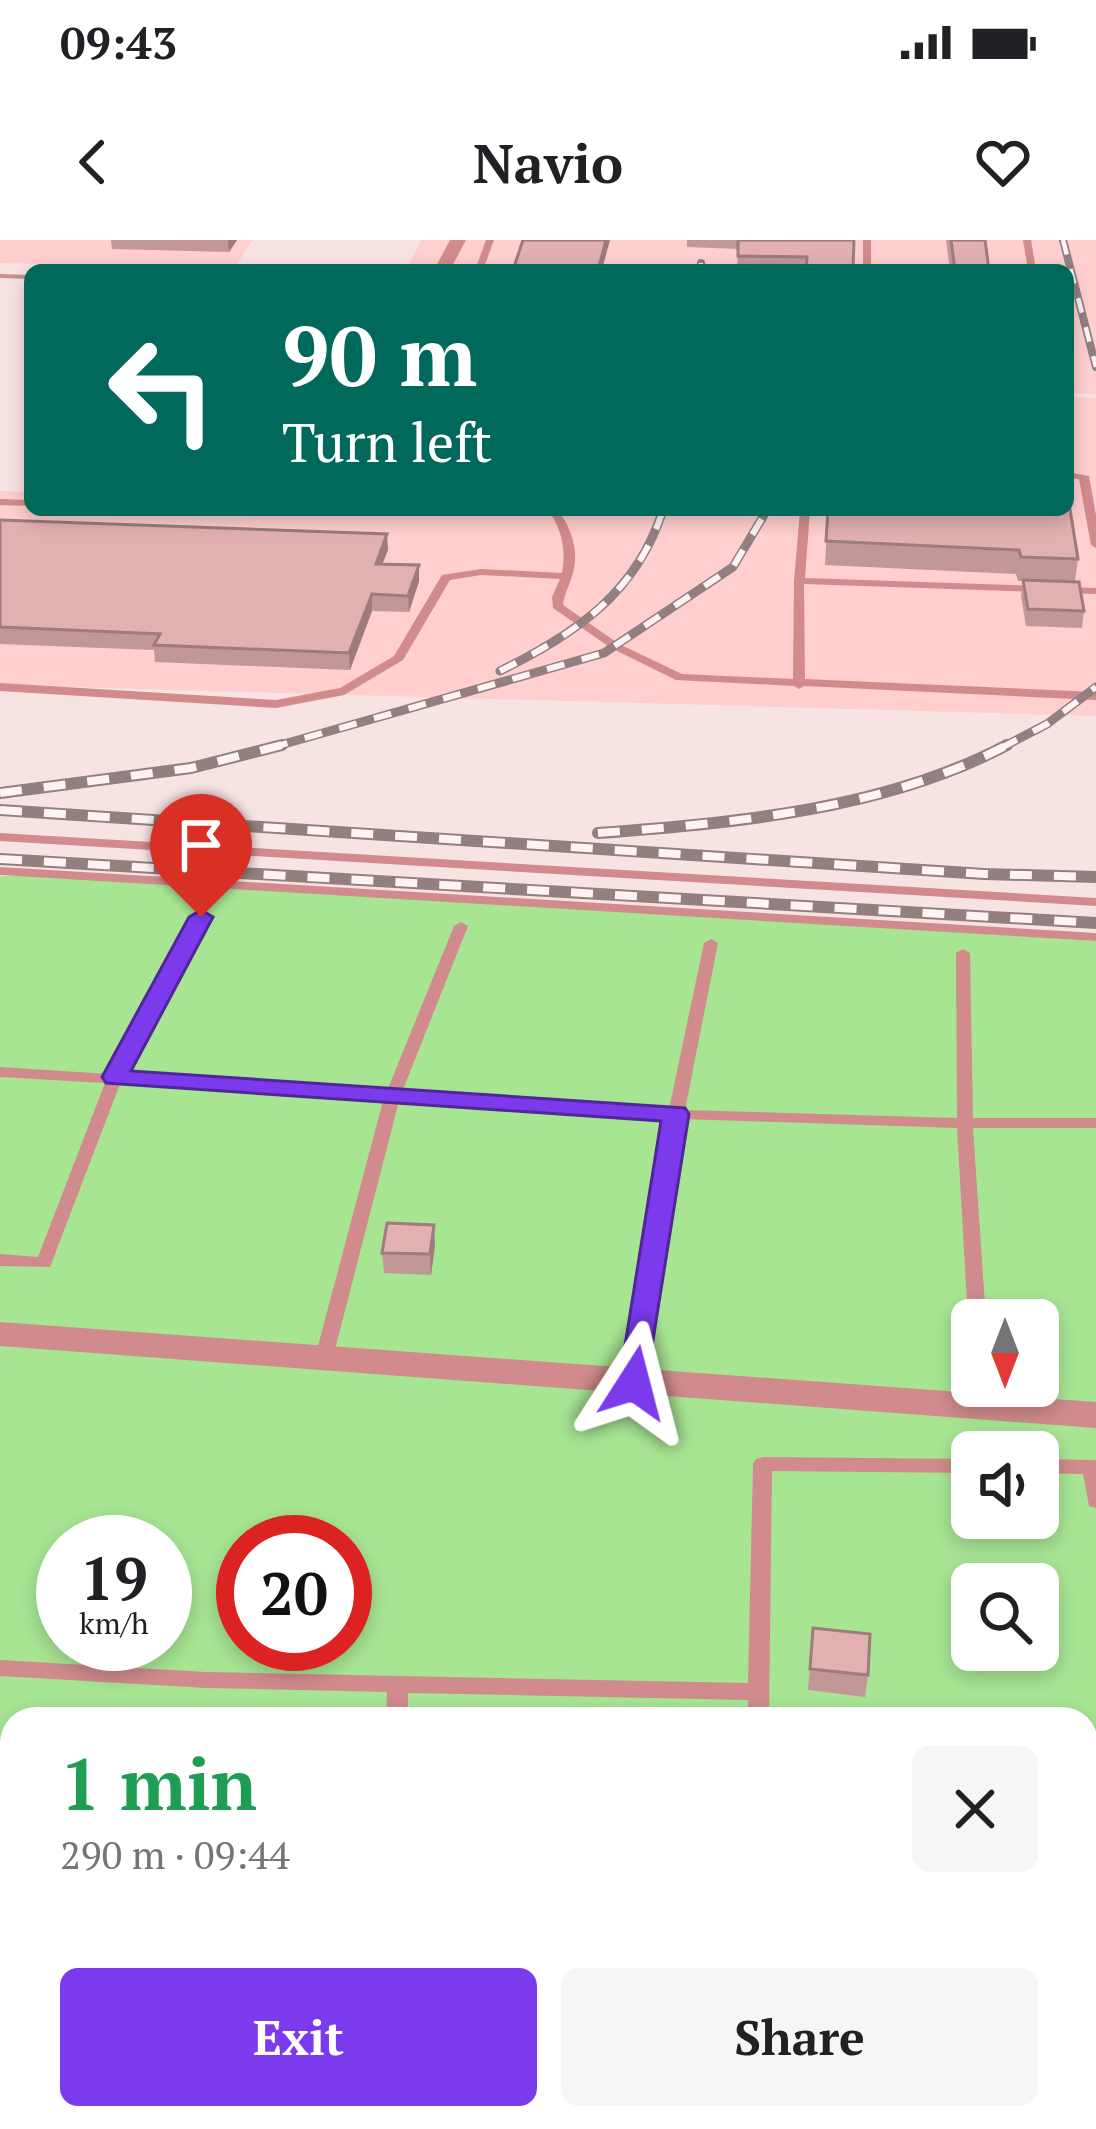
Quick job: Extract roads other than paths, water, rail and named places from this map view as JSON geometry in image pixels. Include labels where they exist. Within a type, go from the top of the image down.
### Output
[{"type":"street","points":[[0,1334],[634,1383],[951,1395]]},
{"type":"street","points":[[1048,1407],[1096,1415]]},
{"type":"lane","points":[[1074,475],[1084,476],[1096,545]]},
{"type":"lane","points":[[557,516],[569,535],[567,576],[556,596],[557,606],[646,662],[680,676],[1096,696]]},
{"type":"lane","points":[[800,685],[805,516]]},
{"type":"lane","points":[[0,687],[276,704],[344,691],[399,658],[446,577],[481,572],[567,576]]},
{"type":"lane","points":[[800,581],[1096,592]]},
{"type":"lane","points":[[0,837],[1096,902]]},
{"type":"lane","points":[[0,871],[1096,937]]},
{"type":"lane","points":[[0,1260],[44,1263],[115,1077],[201,917]]},
{"type":"lane","points":[[323,1361],[392,1099],[460,926]]},
{"type":"lane","points":[[634,1383],[676,1114],[711,943]]},
{"type":"lane","points":[[963,953],[965,1123],[976,1299]]},
{"type":"lane","points":[[0,1072],[676,1114],[1096,1123]]},
{"type":"lane","points":[[759,1707],[764,1464],[951,1466]]},
{"type":"lane","points":[[1059,1466],[1094,1467],[1096,1501]]},
{"type":"lane","points":[[0,1668],[206,1681],[760,1692]]},
{"type":"lane","points":[[398,1685],[398,1707]]},
{"type":"railway","points":[[1063,240],[1069,264]]},
{"type":"railway","points":[[1074,282],[1096,367]]},
{"type":"railway","points":[[500,671],[554,642],[600,608],[637,565],[661,516]]},
{"type":"railway","points":[[270,748],[604,653],[733,567],[763,516]]},
{"type":"railway","points":[[1005,746],[1047,724],[1096,687]]},
{"type":"railway","points":[[0,793],[191,768],[282,745]]},
{"type":"railway","points":[[598,833],[755,818],[859,799],[960,767],[1005,746]]},
{"type":"railway","points":[[1001,748],[1005,746]]},
{"type":"railway","points":[[0,810],[984,874],[1096,877]]},
{"type":"railway","points":[[0,859],[1096,923]]}]
